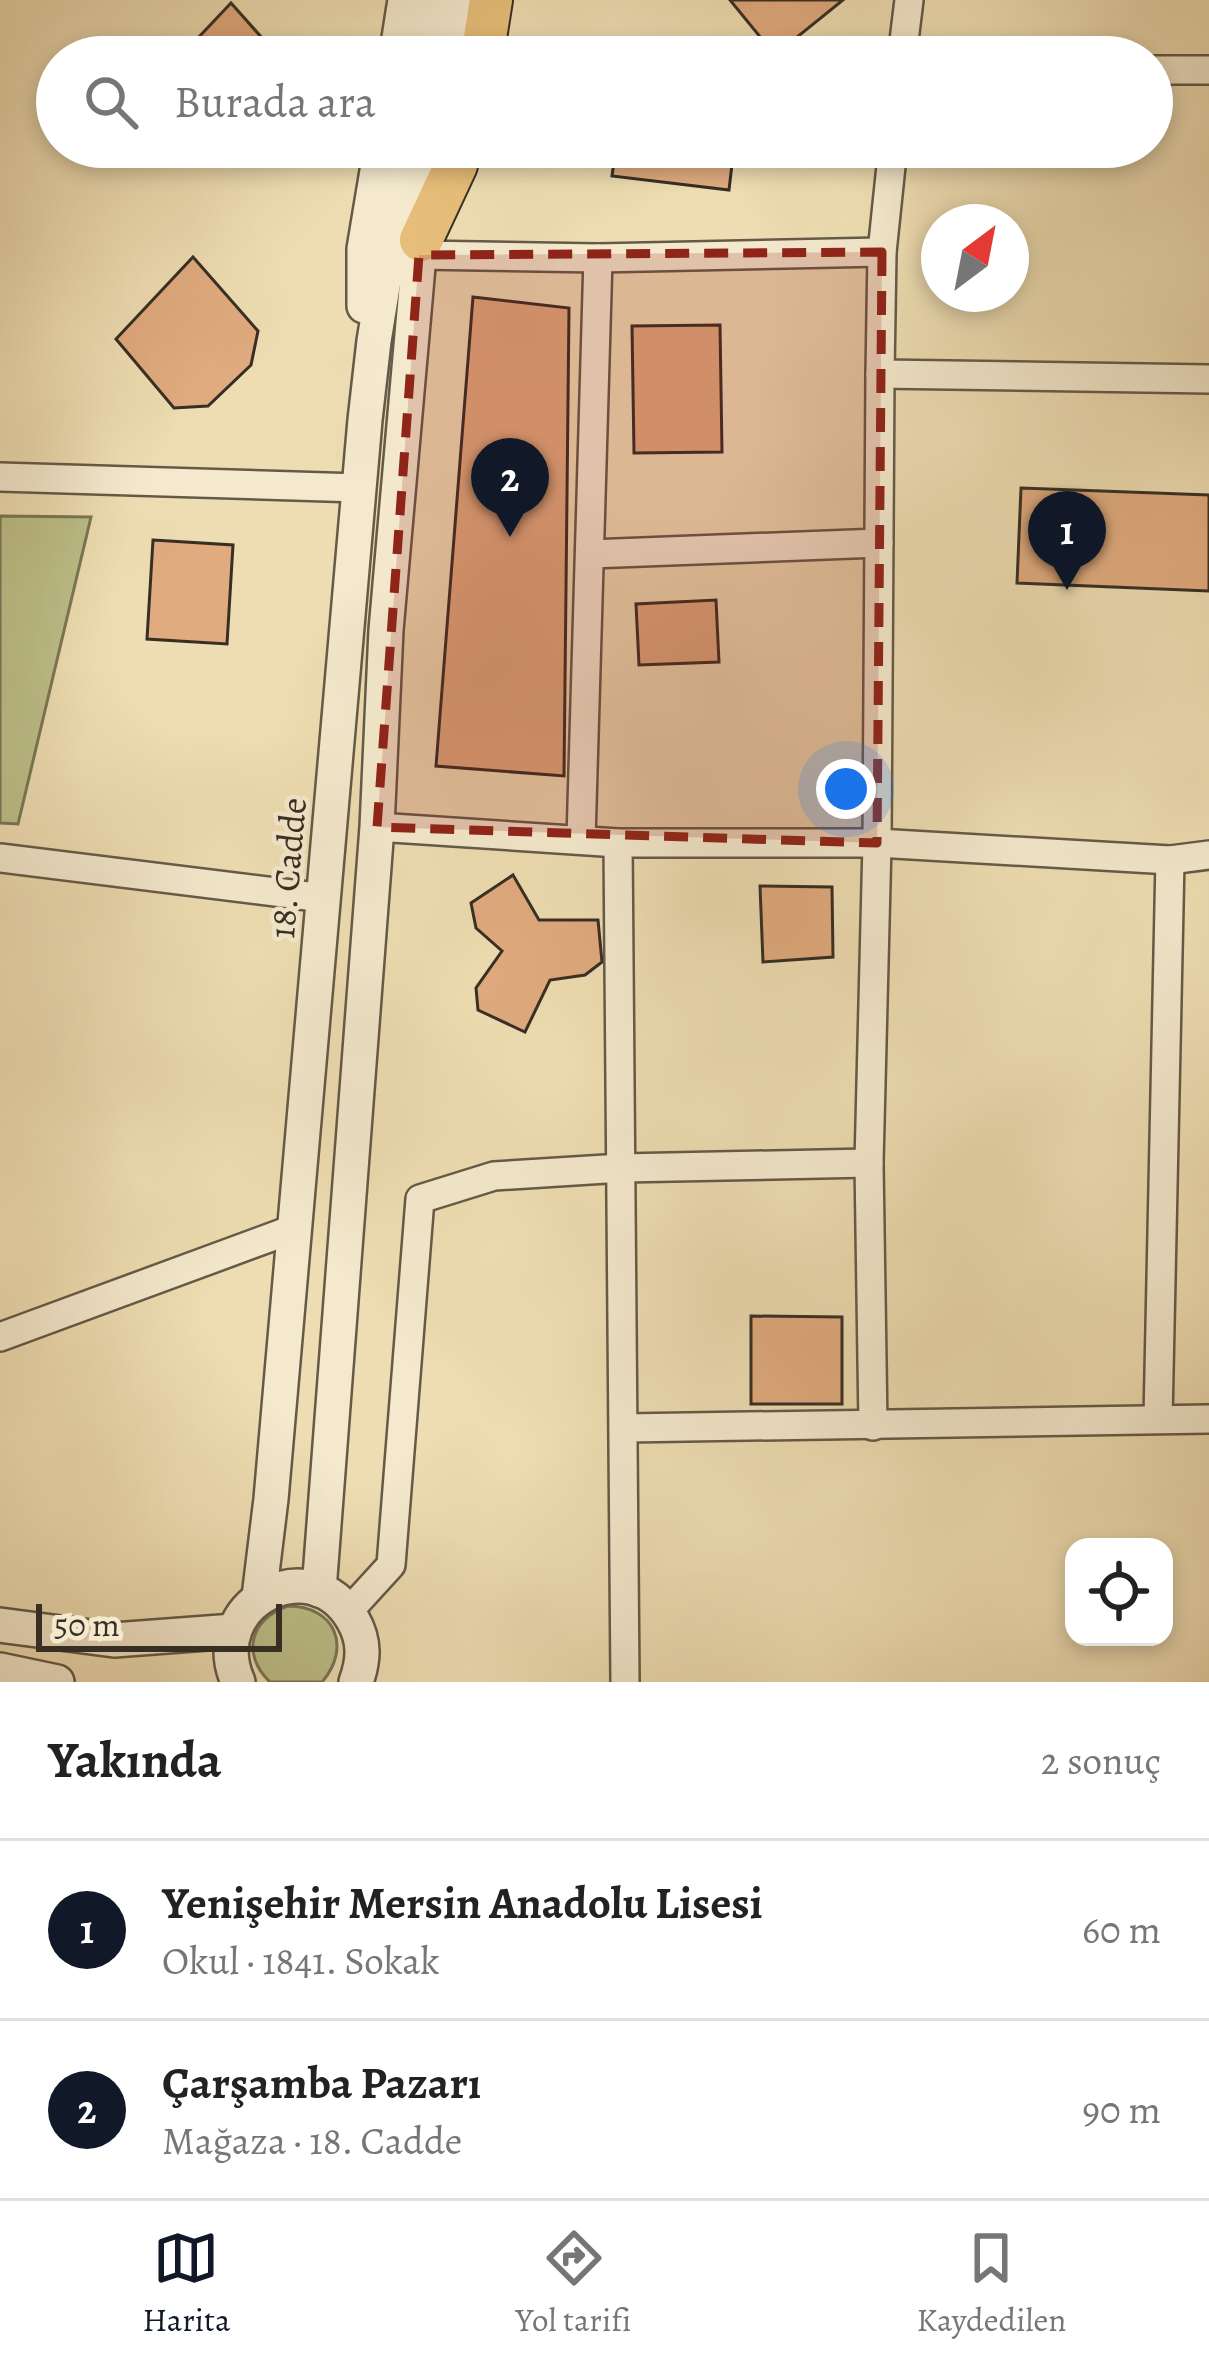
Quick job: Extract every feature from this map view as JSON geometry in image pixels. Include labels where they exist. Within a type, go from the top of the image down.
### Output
[{"type":"main road","points":[[485,36],[491,0]]},
{"type":"main road","points":[[420,247],[455,168]]},
{"type":"street","points":[[399,36],[405,0]]},
{"type":"street","points":[[425,36],[433,0]]},
{"type":"street","points":[[452,36],[459,0]]},
{"type":"street","points":[[905,36],[909,0]]},
{"type":"street","points":[[1173,70],[1209,70]]},
{"type":"street","points":[[365,420],[364,249],[378,168]]},
{"type":"street","name":"18. Cadde","points":[[259,1598],[296,1228],[365,420],[403,168]]},
{"type":"street","points":[[319,1590],[377,827],[386,630],[429,168]]},
{"type":"street","points":[[873,1426],[869,1163],[882,252],[890,168]]},
{"type":"street","points":[[420,247],[598,258],[882,252]]},
{"type":"street","points":[[581,839],[598,258]]},
{"type":"street","points":[[880,374],[1209,379]]},
{"type":"street","points":[[0,477],[359,488]]},
{"type":"street","points":[[590,554],[879,543]]},
{"type":"street","points":[[377,827],[618,843],[877,843],[1170,860],[1209,855]]},
{"type":"street","points":[[618,843],[625,1682]]},
{"type":"street","points":[[0,858],[324,898]]},
{"type":"street","points":[[1158,1420],[1170,860]]},
{"type":"street","points":[[349,1611],[391,1565],[420,1199],[494,1176],[869,1163]]},
{"type":"street","points":[[0,1337],[296,1228]]},
{"type":"street","points":[[625,1428],[1209,1419]]},
{"type":"street","points":[[238,1682],[231,1662],[234,1630],[248,1606],[278,1588],[298,1586],[319,1590],[349,1611],[363,1646],[356,1682]]},
{"type":"street","points":[[0,1625],[114,1640],[234,1630]]},
{"type":"street","points":[[0,1670],[57,1682]]},
{"type":"highlighted area","points":[[882,252],[877,843],[377,827],[419,255]]},
{"type":"green space","points":[[0,516],[91,517],[18,824],[0,823]]},
{"type":"green space","points":[[288,1606],[317,1613],[334,1631],[336,1655],[322,1682],[270,1682],[255,1660],[258,1628]]},
{"type":"building","points":[[730,0],[843,0],[798,36],[759,36]]},
{"type":"building","points":[[231,3],[260,36],[200,36]]},
{"type":"building","points":[[613,168],[732,168],[729,190],[612,176]]},
{"type":"building","points":[[193,257],[258,331],[251,365],[208,406],[174,408],[116,339]]},
{"type":"building","points":[[473,297],[569,308],[564,776],[436,766]]},
{"type":"building","points":[[720,325],[722,452],[634,453],[632,326]]},
{"type":"building","points":[[1021,488],[1209,495],[1209,591],[1017,583]]},
{"type":"building","points":[[153,540],[233,545],[227,644],[147,639]]},
{"type":"building","points":[[716,600],[719,662],[639,665],[636,604]]},
{"type":"building","points":[[513,875],[539,920],[598,920],[602,962],[585,975],[550,980],[525,1032],[478,1010],[476,988],[502,951],[476,928],[471,903]]},
{"type":"building","points":[[760,886],[832,887],[833,957],[763,962]]},
{"type":"building","points":[[751,1316],[842,1317],[842,1404],[751,1404]]},
{"type":"place","name":"Çarşamba Pazarı","points":[[510,537]]},
{"type":"place","name":"Yenişehir Mersin Anadolu Lisesi","points":[[1067,590]]}]
